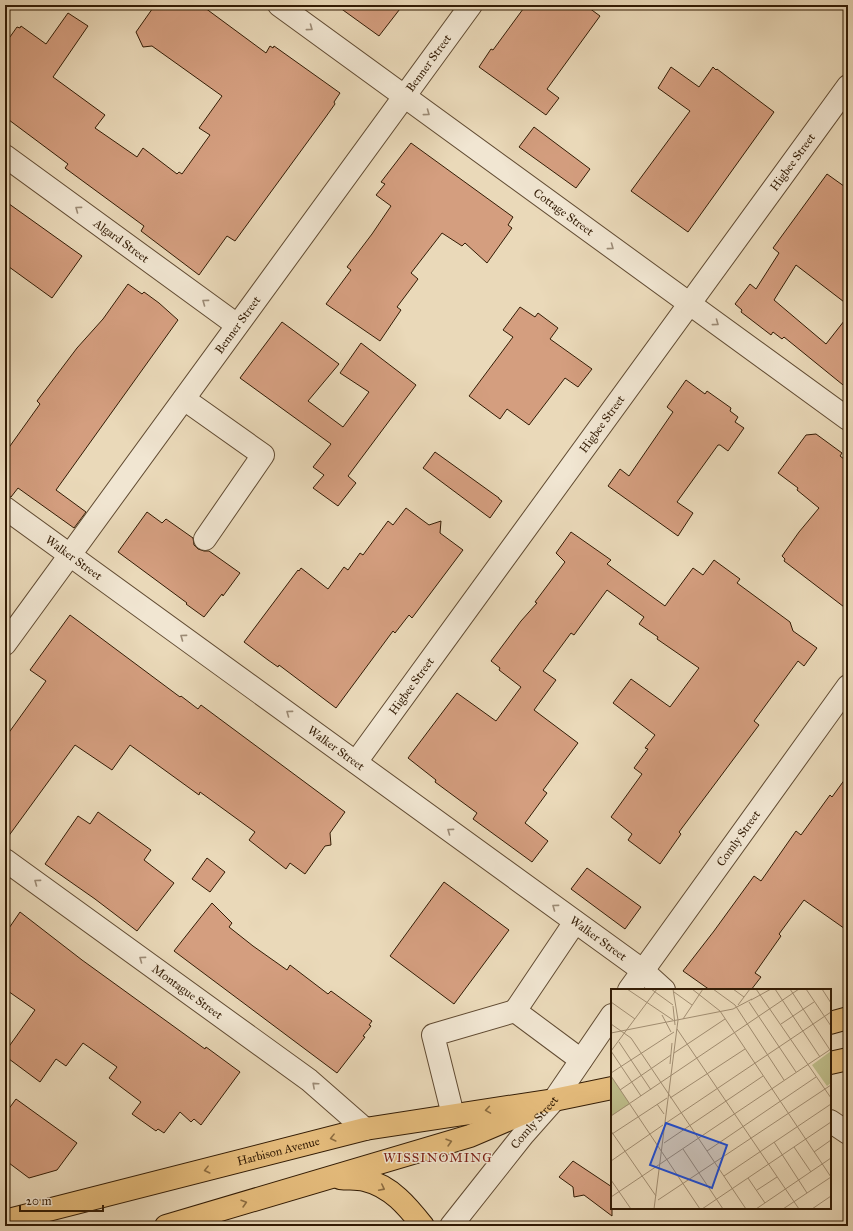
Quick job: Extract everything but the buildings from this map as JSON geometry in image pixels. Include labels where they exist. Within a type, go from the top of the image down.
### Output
[{"type":"main road","points":[[831,1023],[848,1018]]},
{"type":"main road","points":[[831,1064],[848,1059]]},
{"type":"main road","name":"Harbison Avenue","points":[[6,1221],[365,1129],[554,1100],[611,1088]]},
{"type":"main road","name":"Harbison Avenue","points":[[166,1226],[470,1136],[554,1100]]},
{"type":"main road","points":[[331,1177],[366,1180],[386,1189],[403,1202],[423,1226]]},
{"type":"street","name":"Cottage Street","points":[[279,5],[848,419]]},
{"type":"street","name":"Benner Street","points":[[5,644],[471,5]]},
{"type":"street","name":"Higbee Street","points":[[356,762],[848,86]]},
{"type":"street","name":"Algard Street","points":[[5,156],[237,325]]},
{"type":"street","points":[[184,399],[263,455],[205,539]]},
{"type":"street","name":"Walker Street","points":[[5,508],[642,970],[663,989]]},
{"type":"street","name":"Comly Street","points":[[629,989],[848,686]]},
{"type":"street","name":"Montague Street","points":[[5,860],[309,1080],[365,1129]]},
{"type":"street","points":[[453,1115],[433,1035],[515,1011],[575,922]]},
{"type":"street","points":[[515,1011],[582,1060]]},
{"type":"street","name":"Comly Street","points":[[451,1226],[523,1134],[554,1100],[611,1016]]},
{"type":"street","points":[[831,1122],[848,1133]]},
{"type":"district","name":"WISSINOMING","points":[[438,1158]]}]
